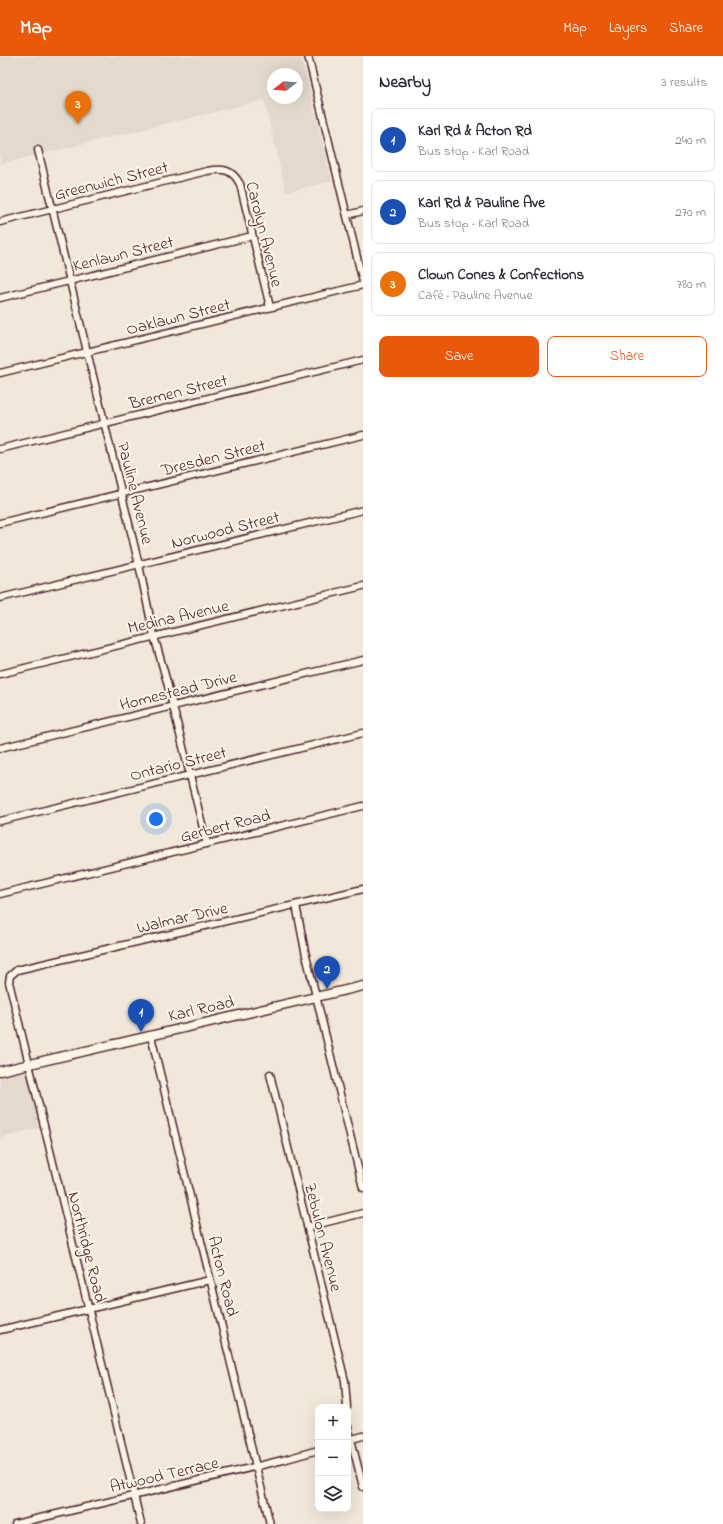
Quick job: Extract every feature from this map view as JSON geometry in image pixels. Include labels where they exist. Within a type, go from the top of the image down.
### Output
[{"type":"main road","name":"Karl Road","points":[[0,1071],[363,986]]},
{"type":"street","points":[[308,56],[363,284]]},
{"type":"street","name":"Pauline Avenue","points":[[38,150],[139,564],[154,636],[207,844]]},
{"type":"street","name":"Greenwich Street","points":[[0,222],[207,171],[218,169],[229,171]]},
{"type":"street","name":"Carolyn Avenue","points":[[229,171],[236,176],[240,184],[270,307]]},
{"type":"street","points":[[347,215],[363,211]]},
{"type":"street","name":"Kenlawn Street","points":[[0,298],[252,236]]},
{"type":"street","name":"Oaklawn Street","points":[[0,373],[363,284]]},
{"type":"street","name":"Bremen Street","points":[[0,448],[363,360]]},
{"type":"street","name":"Dresden Street","points":[[0,523],[363,435]]},
{"type":"street","name":"Norwood Street","points":[[0,598],[363,510]]},
{"type":"street","name":"Medina Avenue","points":[[0,674],[363,586]]},
{"type":"street","name":"Homestead Drive","points":[[0,748],[363,660]]},
{"type":"street","name":"Ontario Street","points":[[0,821],[363,733]]},
{"type":"street","name":"Gerbert Road","points":[[0,894],[363,806]]},
{"type":"street","name":"Walmar Drive","points":[[10,976],[17,970],[363,889]]},
{"type":"street","points":[[296,905],[300,932],[363,1188]]},
{"type":"street","name":"Northridge Road","points":[[10,976],[9,982],[28,1064],[141,1524]]},
{"type":"street","name":"Acton Road","points":[[151,1036],[270,1524]]},
{"type":"street","name":"Zebulon Avenue","points":[[270,1074],[347,1389],[347,1404]]},
{"type":"street","points":[[307,1227],[363,1213]]},
{"type":"street","points":[[0,1330],[210,1280]]},
{"type":"street","points":[[351,1439],[363,1436]]},
{"type":"street","points":[[351,1447],[363,1487]]},
{"type":"street","name":"Atwood Terrace","points":[[15,1524],[315,1451]]},
{"type":"shaded area","points":[[0,56],[301,56],[332,181],[286,192],[264,100],[0,164]]},
{"type":"shaded area","points":[[29,1065],[43,1127],[0,1138],[0,1072]]},
{"type":"place","name":"Clown Cones & Confections","points":[[78,124]]},
{"type":"place","name":"Karl Rd & Pauline Ave","points":[[327,989]]},
{"type":"place","name":"Karl Rd & Acton Rd","points":[[141,1032]]}]
